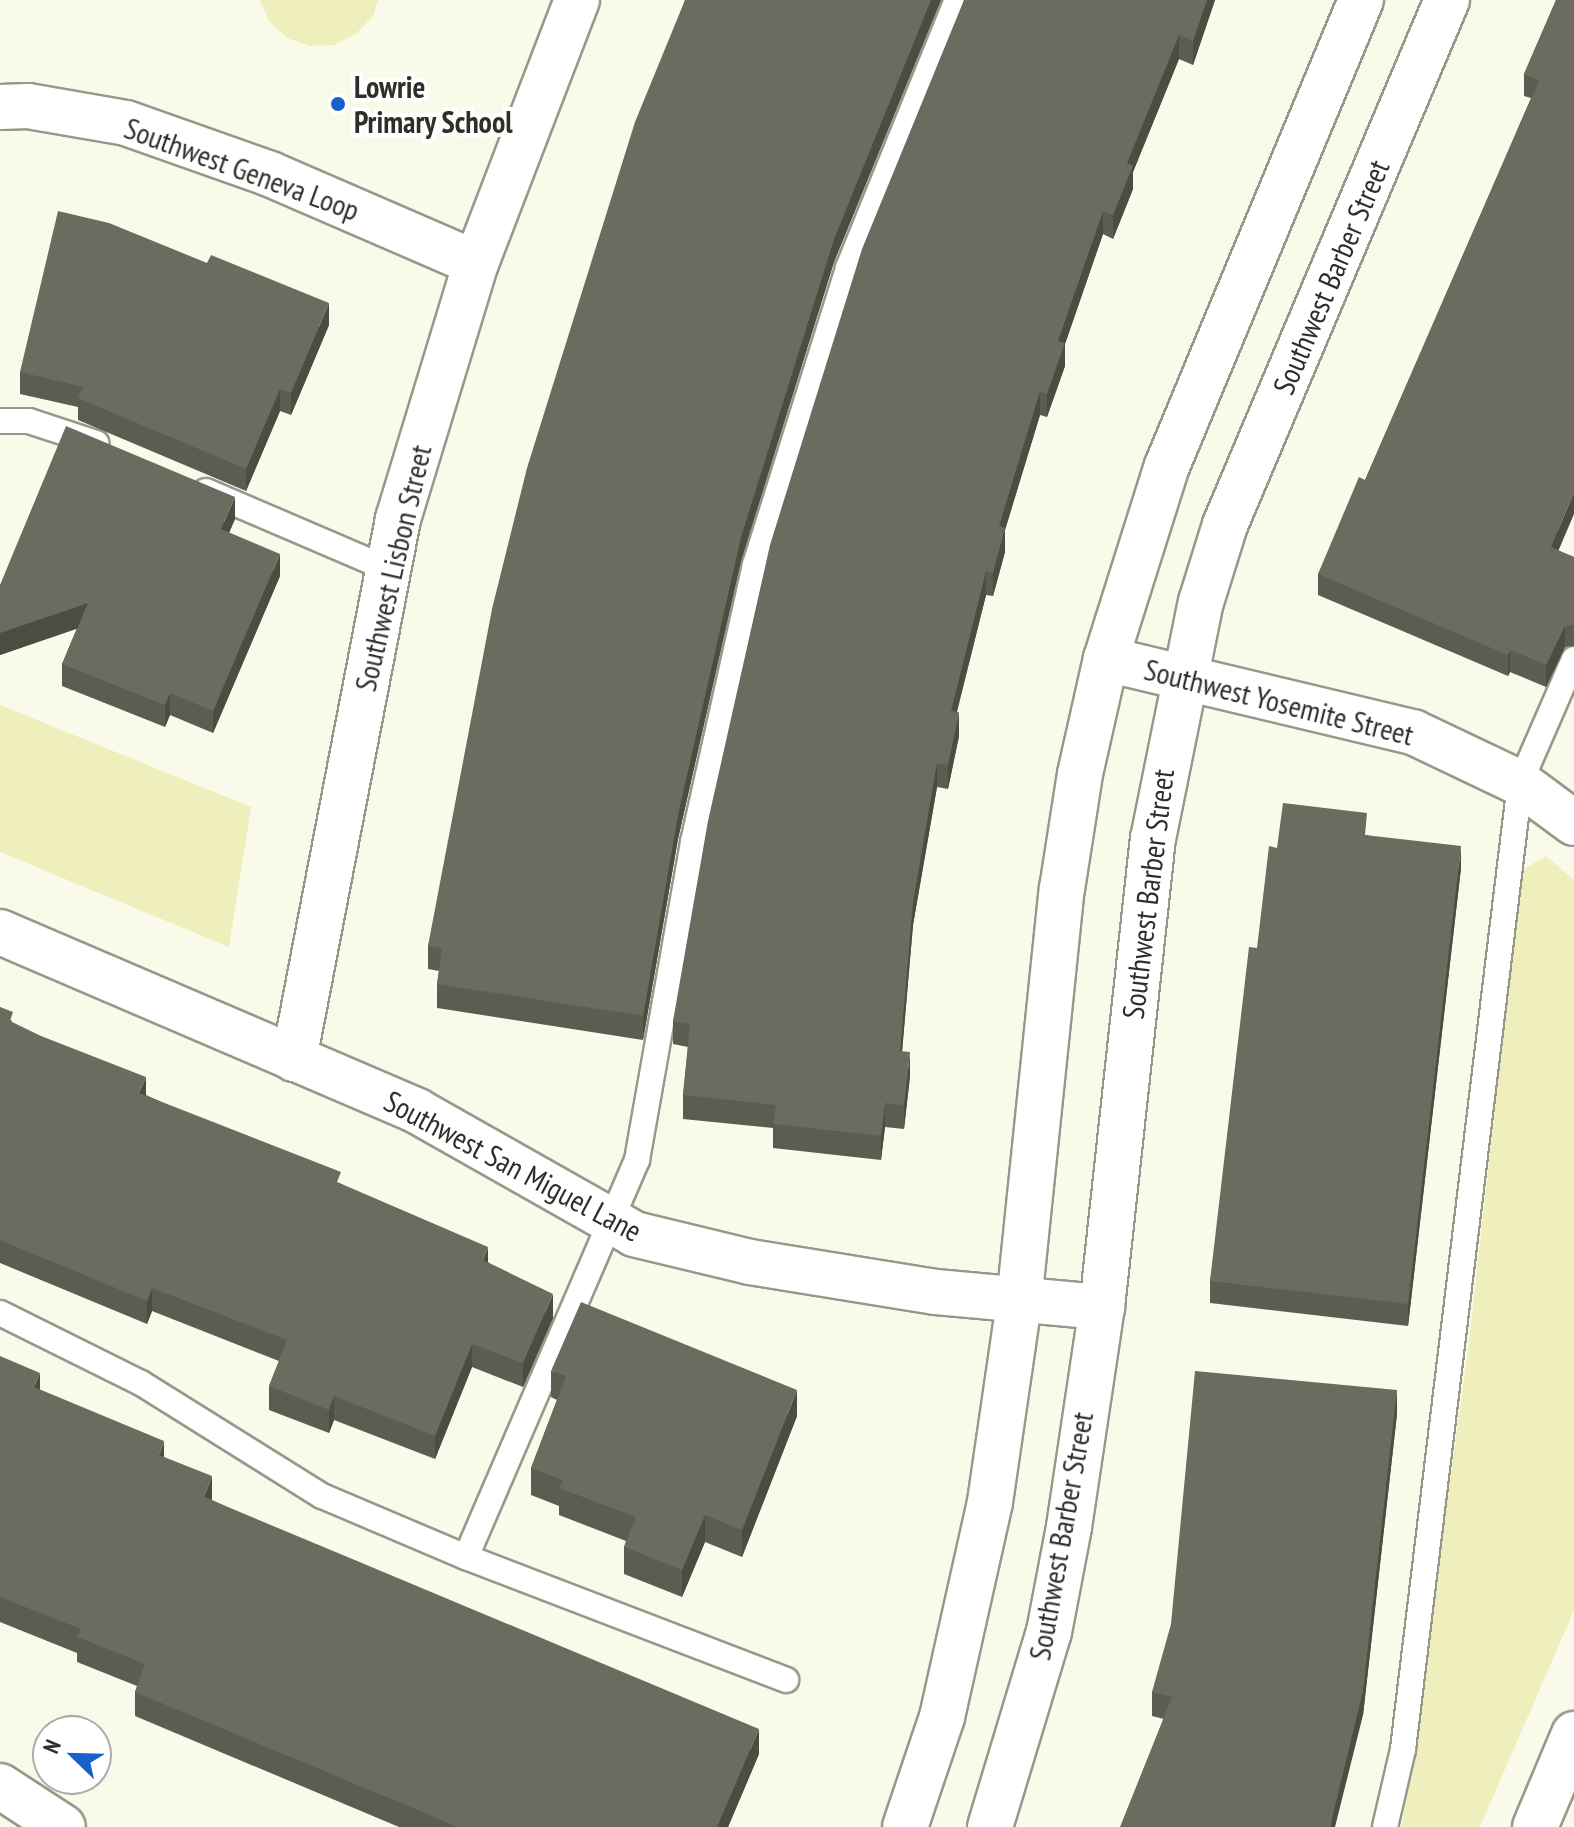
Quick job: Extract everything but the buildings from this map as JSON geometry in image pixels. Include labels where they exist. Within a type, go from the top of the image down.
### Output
[{"type":"street","name":"Southwest Lisbon Street","points":[[294,1059],[398,519],[476,263],[577,0]]},
{"type":"street","points":[[905,1827],[942,1717],[969,1613],[1019,1302],[1062,889],[1080,774],[1106,659],[1167,466],[1361,0]]},
{"type":"street","name":"Southwest Barber Street","points":[[990,1827],[1049,1632],[1102,1307],[1153,839],[1185,676],[1225,525],[1447,0]]},
{"type":"street","name":"Southwest Geneva Loop","points":[[0,107],[28,106],[126,123],[270,174],[476,263]]},
{"type":"street","name":"Southwest Yosemite Street","points":[[1106,659],[1413,732],[1520,783],[1574,823]]},
{"type":"street","name":"Southwest San Miguel Lane","points":[[0,932],[417,1111],[611,1222],[712,1255],[1019,1302],[1102,1307]]},
{"type":"street","points":[[1535,1827],[1574,1734]]},
{"type":"street","points":[[0,1786],[63,1827]]},
{"type":"lane","points":[[466,1557],[637,1160],[693,842],[755,565],[848,268],[957,0]]},
{"type":"lane","points":[[0,421],[29,421],[124,455]]},
{"type":"lane","points":[[189,483],[388,569]]},
{"type":"lane","points":[[1385,1827],[1403,1749],[1520,783],[1574,659]]},
{"type":"lane","points":[[0,1313],[141,1383],[322,1496],[466,1557],[786,1680]]},
{"type":"green space","points":[[260,0],[378,0],[373,16],[356,34],[334,45],[310,46],[287,38],[269,21]]},
{"type":"green space","points":[[0,705],[251,807],[229,947],[0,852]]},
{"type":"green space","points":[[1546,856],[1574,880],[1574,1610],[1480,1827],[1402,1827],[1469,1343],[1521,871]]},
{"type":"place","name":"Lowrie Primary School","points":[[338,104]]}]
